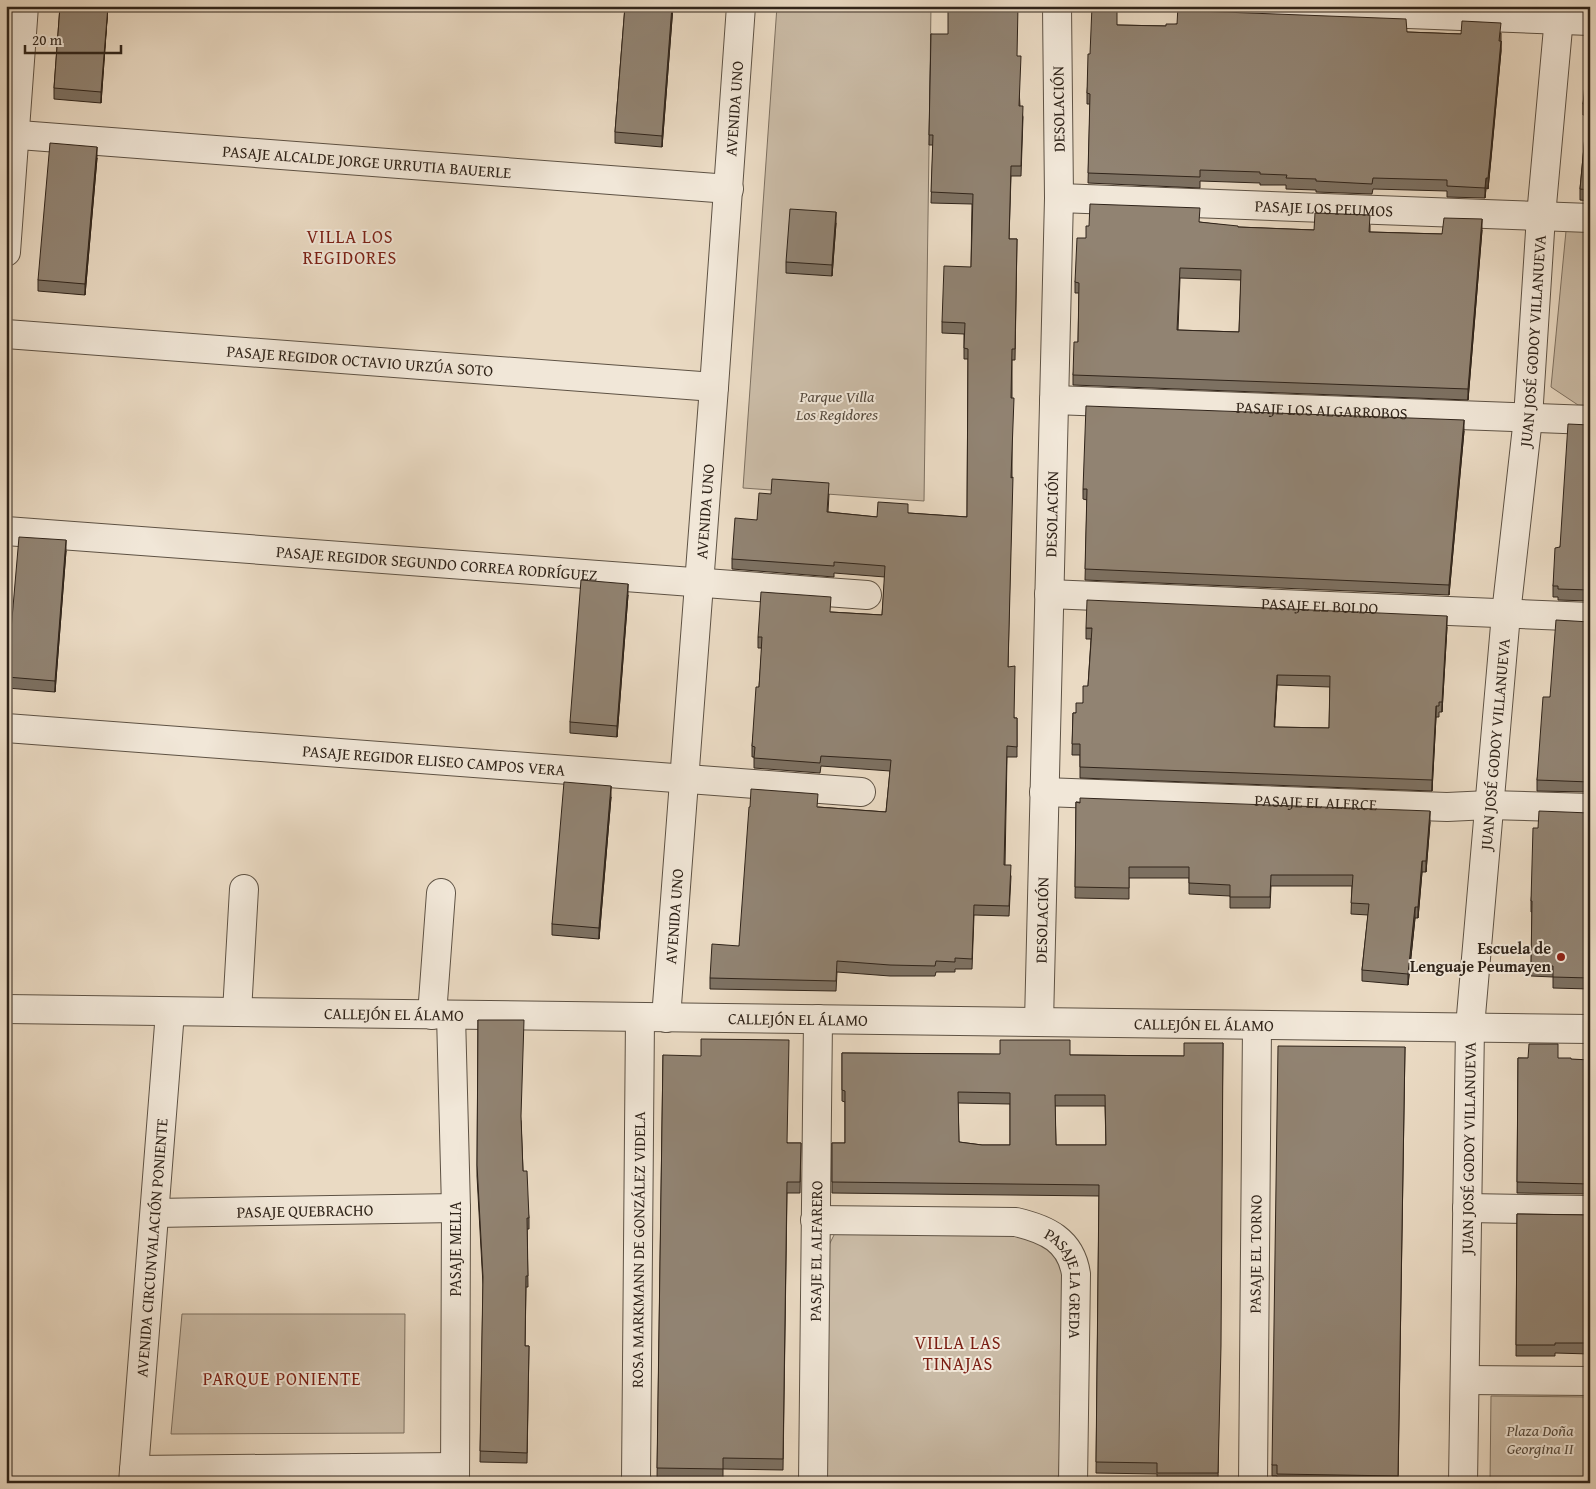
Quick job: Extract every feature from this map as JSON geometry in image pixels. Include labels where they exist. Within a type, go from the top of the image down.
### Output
[{"type":"street","points":[[6,252],[10,135],[24,6]]},
{"type":"street","name":"AVENIDA UNO","points":[[666,1018],[700,583],[741,6]]},
{"type":"street","name":"DESOLACIÓN","points":[[1040,1022],[1059,198],[1057,6]]},
{"type":"street","points":[[1198,6],[1559,13],[1590,21]]},
{"type":"street","name":"JUAN JOSÉ GODOY VILLANUEVA","points":[[1463,1483],[1470,1027],[1506,614],[1528,418],[1541,216],[1559,13]]},
{"type":"street","name":"PASAJE ALCALDE JORGE URRUTIA BAUERLE","points":[[10,135],[729,189]]},
{"type":"street","name":"PASAJE LOS PEUMOS","points":[[1059,198],[1590,218]]},
{"type":"street","name":"PASAJE REGIDOR OCTAVIO URZÚA SOTO","points":[[6,334],[714,387]]},
{"type":"street","name":"PASAJE LOS ALGARROBOS","points":[[1054,400],[1590,420]]},
{"type":"street","name":"PASAJE REGIDOR SEGUNDO CORREA RODRÍGUEZ","points":[[6,531],[867,595]]},
{"type":"street","name":"PASAJE EL BOLDO","points":[[1049,594],[1590,617]]},
{"type":"street","name":"PASAJE REGIDOR ELISEO CAMPOS VERA","points":[[6,728],[862,792]]},
{"type":"street","name":"PASAJE EL ALERCE","points":[[1044,792],[1447,807],[1489,805],[1590,808]]},
{"type":"street","points":[[237,1012],[244,889]]},
{"type":"street","name":"PASAJE MELIA","points":[[441,893],[441,1015],[456,1208],[455,1475]]},
{"type":"street","name":"CALLEJÓN EL ÁLAMO","points":[[6,1009],[1590,1029]]},
{"type":"street","name":"AVENIDA CIRCUNVALACIÓN PONIENTE","points":[[134,1476],[170,1012]]},
{"type":"street","name":"ROSA MARKMANN DE GONZÁLEZ VIDELA","points":[[638,1483],[636,1480],[636,1470],[640,1017]]},
{"type":"street","name":"PASAJE EL ALFARERO","points":[[813,1483],[818,1020]]},
{"type":"street","name":"PASAJE EL TORNO","points":[[1253,1483],[1257,1025]]},
{"type":"street","name":"PASAJE QUEBRACHO","points":[[155,1212],[456,1208]]},
{"type":"street","points":[[1467,1208],[1590,1210]]},
{"type":"street","name":"PASAJE LA GREDA","points":[[816,1220],[1016,1222],[1036,1227],[1052,1235],[1066,1248],[1074,1260],[1076,1274],[1073,1483]]},
{"type":"street","points":[[1466,1380],[1590,1381]]},
{"type":"street","points":[[134,1476],[455,1475]]},
{"type":"green space","name":"Parque Villa Los Regidores","points":[[777,6],[931,6],[924,501],[743,488]]},
{"type":"green space","points":[[1590,220],[1590,405],[1578,405],[1551,387],[1566,231],[1571,221]]},
{"type":"green space","points":[[1015,1229],[1052,1243],[1066,1270],[1059,1475],[1054,1483],[827,1483],[827,1249],[835,1233]]},
{"type":"green space","points":[[182,1314],[405,1314],[404,1433],[171,1434]]},
{"type":"green space","name":"Plaza Doña Georgina II","points":[[1491,1396],[1590,1397],[1590,1483],[1490,1483]]},
{"type":"building","points":[[60,6],[108,6],[101,92],[54,88]]},
{"type":"building","points":[[625,6],[672,6],[662,136],[615,132]]},
{"type":"building","points":[[948,6],[1018,6],[1017,56],[1021,56],[1019,106],[1023,106],[1021,166],[1011,166],[1009,239],[1017,239],[1015,349],[1012,349],[1011,398],[1014,398],[1008,667],[1015,666],[1014,718],[1017,718],[1017,747],[1007,746],[1004,865],[1011,865],[1009,906],[974,905],[972,959],[955,958],[955,962],[936,961],[935,966],[837,961],[836,981],[710,978],[712,944],[739,946],[751,789],[818,794],[817,807],[886,812],[891,760],[821,756],[820,763],[754,758],[755,747],[752,746],[756,687],[759,687],[762,637],[758,637],[761,592],[831,597],[830,612],[882,615],[885,566],[834,562],[834,566],[732,559],[735,518],[757,520],[759,493],[771,494],[772,479],[829,483],[827,512],[877,517],[878,502],[908,504],[908,513],[967,517],[968,349],[964,348],[965,323],[942,322],[944,266],[971,267],[973,194],[931,192],[933,135],[929,135],[931,34],[948,34]]},
{"type":"building","points":[[1092,6],[1117,6],[1117,25],[1166,26],[1166,24],[1177,24],[1178,6],[1188,6],[1190,9],[1197,11],[1406,19],[1407,32],[1461,34],[1462,21],[1501,23],[1491,149],[1485,188],[1447,186],[1447,180],[1373,178],[1372,184],[1286,178],[1287,175],[1260,174],[1260,172],[1200,170],[1200,177],[1088,173],[1090,94],[1087,93]]},
{"type":"building","points":[[1587,64],[1590,65],[1590,190],[1580,189],[1588,104],[1583,104]]},
{"type":"building","points":[[50,143],[97,147],[85,284],[38,280]]},
{"type":"building","points":[[1090,204],[1200,208],[1199,222],[1238,227],[1314,230],[1315,213],[1370,215],[1369,232],[1442,234],[1444,218],[1482,219],[1468,389],[1073,375],[1074,342],[1078,342],[1079,283],[1075,282],[1077,238],[1086,238],[1086,226],[1089,226]],"holes":[[[1180,268],[1241,270],[1239,332],[1177,330]]]},
{"type":"building","points":[[790,209],[836,212],[832,265],[786,262]]},
{"type":"building","points":[[1086,406],[1464,420],[1449,585],[1085,569],[1087,489],[1083,489]]},
{"type":"building","points":[[1568,424],[1590,425],[1590,590],[1558,589],[1558,586],[1553,586],[1555,548],[1560,547]]},
{"type":"building","points":[[19,537],[66,540],[55,681],[7,677]]},
{"type":"building","points":[[581,580],[628,584],[617,726],[570,722]]},
{"type":"building","points":[[1087,600],[1447,616],[1442,702],[1439,702],[1439,706],[1436,706],[1432,780],[1080,767],[1080,744],[1072,744],[1073,713],[1076,713],[1076,703],[1083,703],[1083,686],[1088,686],[1092,628],[1086,628]],"holes":[[[1277,675],[1330,676],[1329,728],[1274,727]]]},
{"type":"building","points":[[1556,620],[1590,622],[1590,782],[1537,780],[1543,697],[1550,697]]},
{"type":"building","points":[[564,782],[611,786],[599,928],[552,924]]},
{"type":"building","points":[[1080,798],[1430,811],[1426,861],[1422,861],[1418,907],[1415,907],[1408,974],[1362,970],[1369,904],[1351,903],[1353,875],[1271,875],[1270,897],[1230,897],[1230,885],[1189,883],[1189,867],[1129,867],[1129,888],[1075,887],[1076,802],[1080,803]]},
{"type":"building","points":[[1539,811],[1590,813],[1590,978],[1553,977],[1553,966],[1531,965],[1533,828],[1538,828]]},
{"type":"building","points":[[478,1020],[524,1020],[521,1116],[523,1171],[527,1171],[529,1218],[527,1218],[528,1276],[526,1276],[525,1346],[529,1346],[527,1453],[480,1451],[483,1277],[477,1165]]},
{"type":"building","points":[[701,1039],[789,1040],[787,1143],[801,1143],[800,1182],[787,1182],[783,1459],[723,1458],[723,1469],[657,1468],[663,1055],[701,1056]]},
{"type":"building","points":[[1000,1040],[1070,1040],[1070,1055],[1184,1056],[1184,1043],[1223,1043],[1221,1346],[1218,1473],[1157,1473],[1157,1463],[1096,1462],[1099,1185],[832,1182],[832,1143],[845,1143],[845,1091],[842,1090],[842,1053],[1000,1054]],"holes":[[[958,1092],[1010,1093],[1010,1145],[982,1145],[959,1142]],[[1055,1095],[1105,1095],[1106,1145],[1056,1145]]]},
{"type":"building","points":[[1529,1044],[1558,1044],[1558,1058],[1590,1060],[1590,1184],[1517,1182],[1518,1058],[1528,1058]]},
{"type":"building","points":[[1278,1046],[1405,1047],[1398,1476],[1277,1474],[1277,1465],[1272,1465]]},
{"type":"building","points":[[1517,1214],[1590,1215],[1590,1343],[1516,1345]]},
{"type":"place","name":"Escuela de Lenguaje Peumayen","points":[[1561,957]]},
{"type":"district","name":"VILLA LOS REGIDORES","points":[[350,247]]},
{"type":"district","name":"VILLA LAS TINAJAS","points":[[958,1354]]},
{"type":"district","name":"PARQUE PONIENTE","points":[[282,1379]]}]
